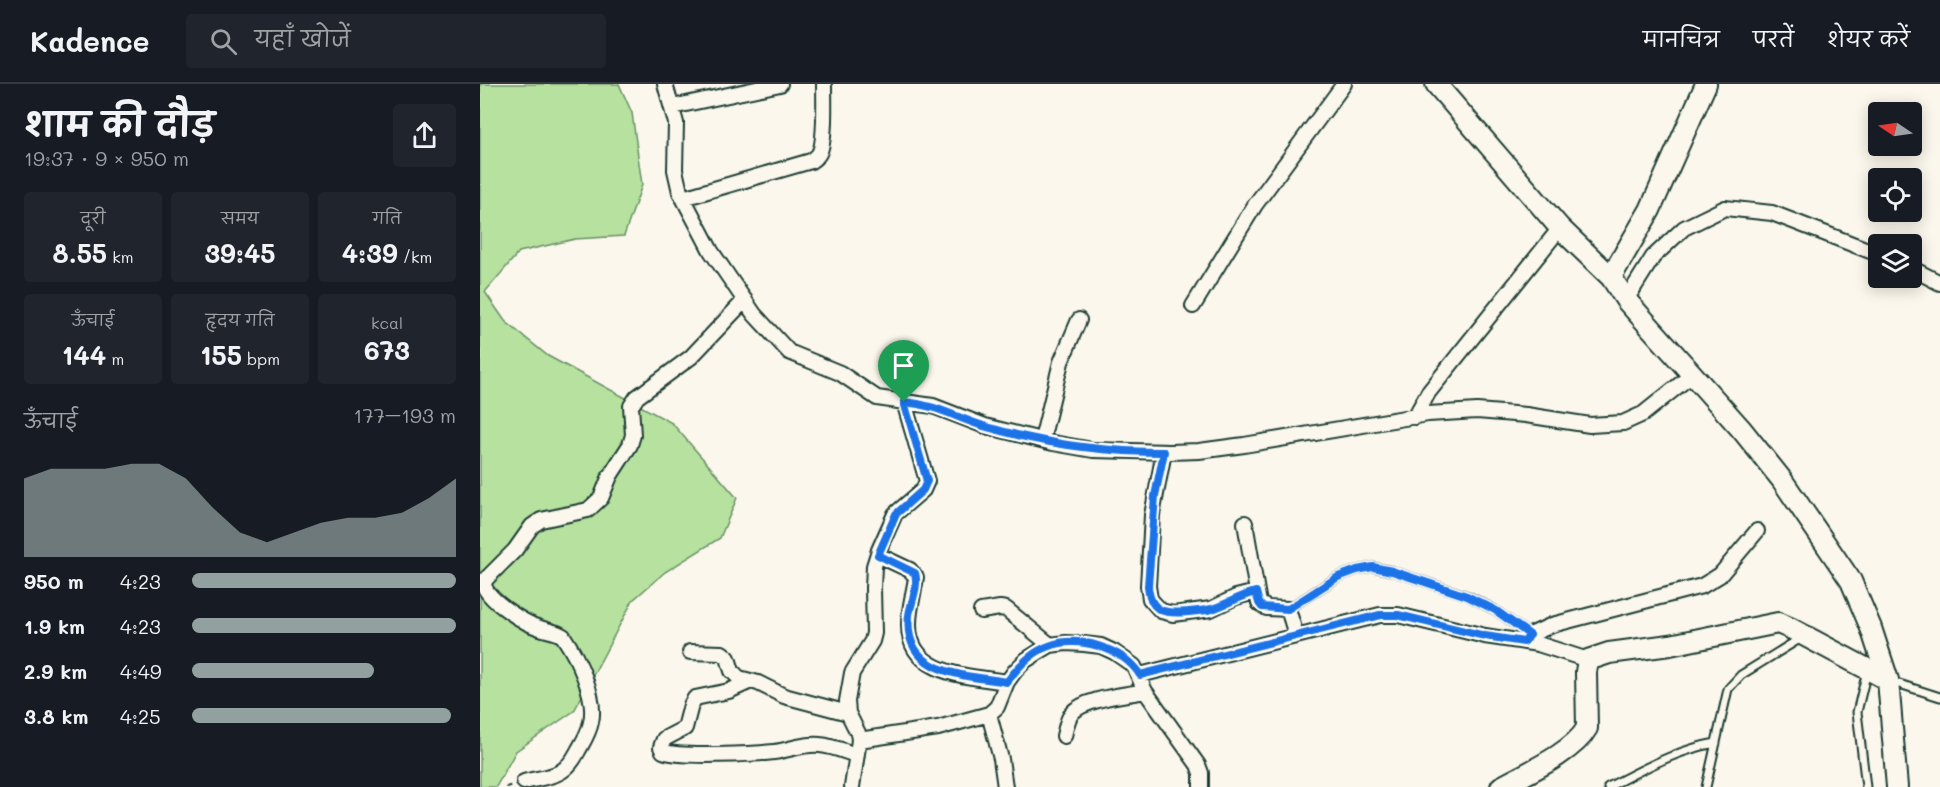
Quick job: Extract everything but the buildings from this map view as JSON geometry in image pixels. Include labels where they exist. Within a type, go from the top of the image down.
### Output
[{"type":"main road","points":[[1436,84],[1560,228],[1611,277],[1626,300],[1742,430],[1782,480],[1851,581],[1871,628],[1888,680],[1897,787]]},
{"type":"main road","points":[[1611,277],[1650,210],[1706,84]]},
{"type":"main road","points":[[1501,787],[1572,747],[1584,735],[1587,728],[1586,672],[1588,660],[1609,654],[1670,645],[1778,623],[1888,680]]},
{"type":"street","points":[[665,84],[672,107],[677,140],[676,179],[683,198],[711,251],[754,314],[789,351],[840,373],[877,398],[933,406],[986,426],[1093,450],[1199,451],[1244,446],[1415,417],[1478,411],[1526,415],[1590,425],[1623,423],[1643,414],[1692,374]]},
{"type":"street","points":[[672,107],[780,84]]},
{"type":"street","points":[[683,198],[811,161],[818,156],[823,133],[824,84]]},
{"type":"street","points":[[1192,306],[1255,205],[1344,84]]},
{"type":"street","points":[[1626,300],[1653,257],[1661,249],[1684,228],[1725,208],[1772,213],[1868,250]]},
{"type":"street","points":[[1415,417],[1428,393],[1560,228]]},
{"type":"street","points":[[1922,274],[1940,283]]},
{"type":"street","points":[[524,782],[557,774],[573,761],[591,722],[591,703],[580,666],[563,636],[516,616],[487,593],[484,584],[486,579],[515,550],[531,526],[541,520],[588,510],[596,505],[610,476],[630,445],[633,435],[632,406],[637,398],[691,357],[745,300]]},
{"type":"street","points":[[1042,440],[1061,362],[1079,320]]},
{"type":"street","points":[[852,787],[859,740],[848,713],[847,701],[852,673],[872,641],[874,633],[873,588],[878,555],[896,514],[923,490],[927,481],[904,402]]},
{"type":"street","points":[[1164,452],[1152,515],[1148,586],[1150,599],[1161,611],[1173,614],[1211,609],[1236,597],[1256,592]]},
{"type":"street","points":[[1245,524],[1259,603],[1262,607],[1288,609],[1296,635]]},
{"type":"street","points":[[1527,638],[1552,625],[1702,586],[1720,575],[1757,531]]},
{"type":"street","points":[[878,555],[915,573],[916,583],[908,623],[909,636],[918,653],[941,670],[1007,682]]},
{"type":"street","points":[[981,611],[1003,608],[1050,645]]},
{"type":"street","points":[[1140,675],[1380,615],[1398,615],[1485,636],[1527,638],[1538,644],[1588,660]]},
{"type":"street","points":[[859,740],[938,728],[989,714],[997,707],[1007,682],[1015,671],[1026,660],[1050,645],[1066,643],[1101,646],[1127,659],[1140,675],[1145,691],[1198,765],[1202,773],[1201,787]]},
{"type":"street","points":[[690,652],[725,655],[735,675],[784,696],[848,713]]},
{"type":"street","points":[[751,681],[729,692],[694,698],[685,728],[664,739],[661,744],[663,751],[676,755],[776,752],[820,744],[856,754]]},
{"type":"street","points":[[1065,736],[1074,711],[1106,698],[1145,691]]},
{"type":"street","points":[[989,714],[1001,759],[1005,787]]},
{"type":"lane","points":[[1288,609],[1338,577],[1373,567],[1467,596],[1495,610],[1527,638]]},
{"type":"lane","points":[[1706,787],[1728,689],[1741,675],[1805,635]]},
{"type":"lane","points":[[1866,787],[1857,712],[1867,669]]},
{"type":"lane","points":[[1888,680],[1939,694]]},
{"type":"lane","points":[[1608,787],[1668,757],[1693,747],[1716,743]]},
{"type":"green space","points":[[480,84],[619,84],[632,113],[642,185],[624,236],[575,239],[519,252],[485,292],[505,321],[548,356],[672,423],[737,498],[720,538],[665,572],[633,600],[574,711],[516,751],[496,787],[480,787]]},
{"type":"route","points":[[904,402],[933,406],[986,426],[1053,443],[1093,450],[1164,452],[1152,515],[1148,586],[1150,599],[1155,607],[1166,613],[1211,609],[1236,597],[1256,592],[1262,607],[1288,609],[1338,577],[1373,567],[1467,596],[1495,610],[1530,635],[1524,642],[1485,636],[1398,615],[1380,615],[1140,675],[1127,659],[1101,646],[1066,643],[1050,645],[1026,660],[1007,682],[941,670],[918,653],[909,636],[908,623],[916,583],[915,573],[878,555],[896,514],[923,490],[927,481],[904,402]]}]
